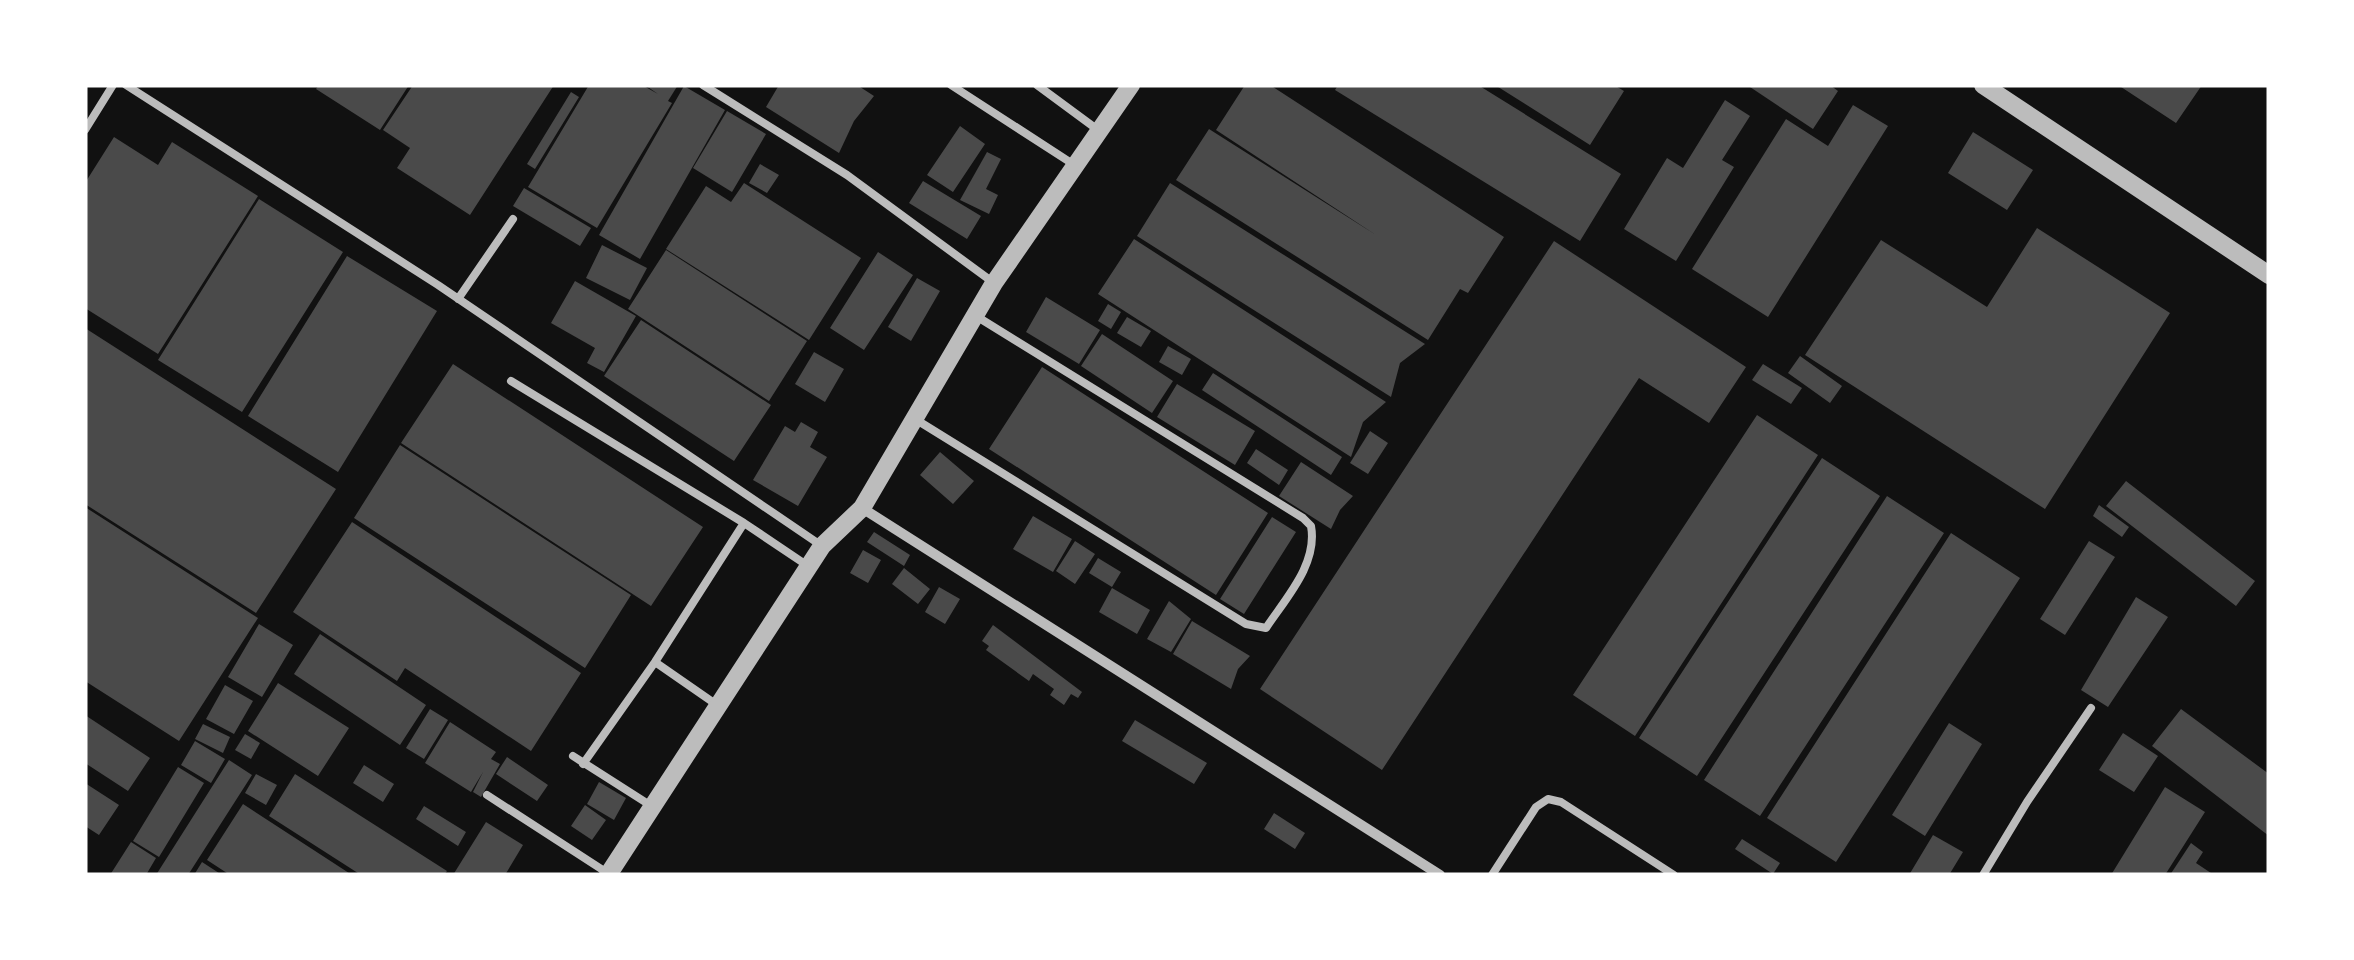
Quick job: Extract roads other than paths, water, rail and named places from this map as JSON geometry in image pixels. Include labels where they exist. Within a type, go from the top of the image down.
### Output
[{"type":"street","points":[[608,874],[808,566],[822,546],[862,508],[994,284],[1131,85]]},
{"type":"street","points":[[1983,85],[2269,275]]},
{"type":"street","points":[[862,508],[1440,875]]},
{"type":"lane","points":[[85,130],[113,85]]},
{"type":"lane","points":[[126,85],[458,299],[822,546]]},
{"type":"lane","points":[[703,85],[847,175],[994,284]]},
{"type":"lane","points":[[952,85],[1076,166]]},
{"type":"lane","points":[[1037,85],[1100,131]]},
{"type":"lane","points":[[458,299],[514,219]]},
{"type":"lane","points":[[915,419],[1246,624],[1266,628],[1294,586],[1314,547],[1312,526],[1303,518],[976,316]]},
{"type":"lane","points":[[511,381],[808,566]]},
{"type":"lane","points":[[583,764],[655,662],[744,523]]},
{"type":"lane","points":[[655,662],[718,706]]},
{"type":"lane","points":[[1984,875],[2026,802],[2091,708]]},
{"type":"lane","points":[[572,756],[652,807]]},
{"type":"lane","points":[[487,795],[608,874]]},
{"type":"lane","points":[[1492,875],[1536,808],[1548,799],[1561,802],[1674,875]]}]
